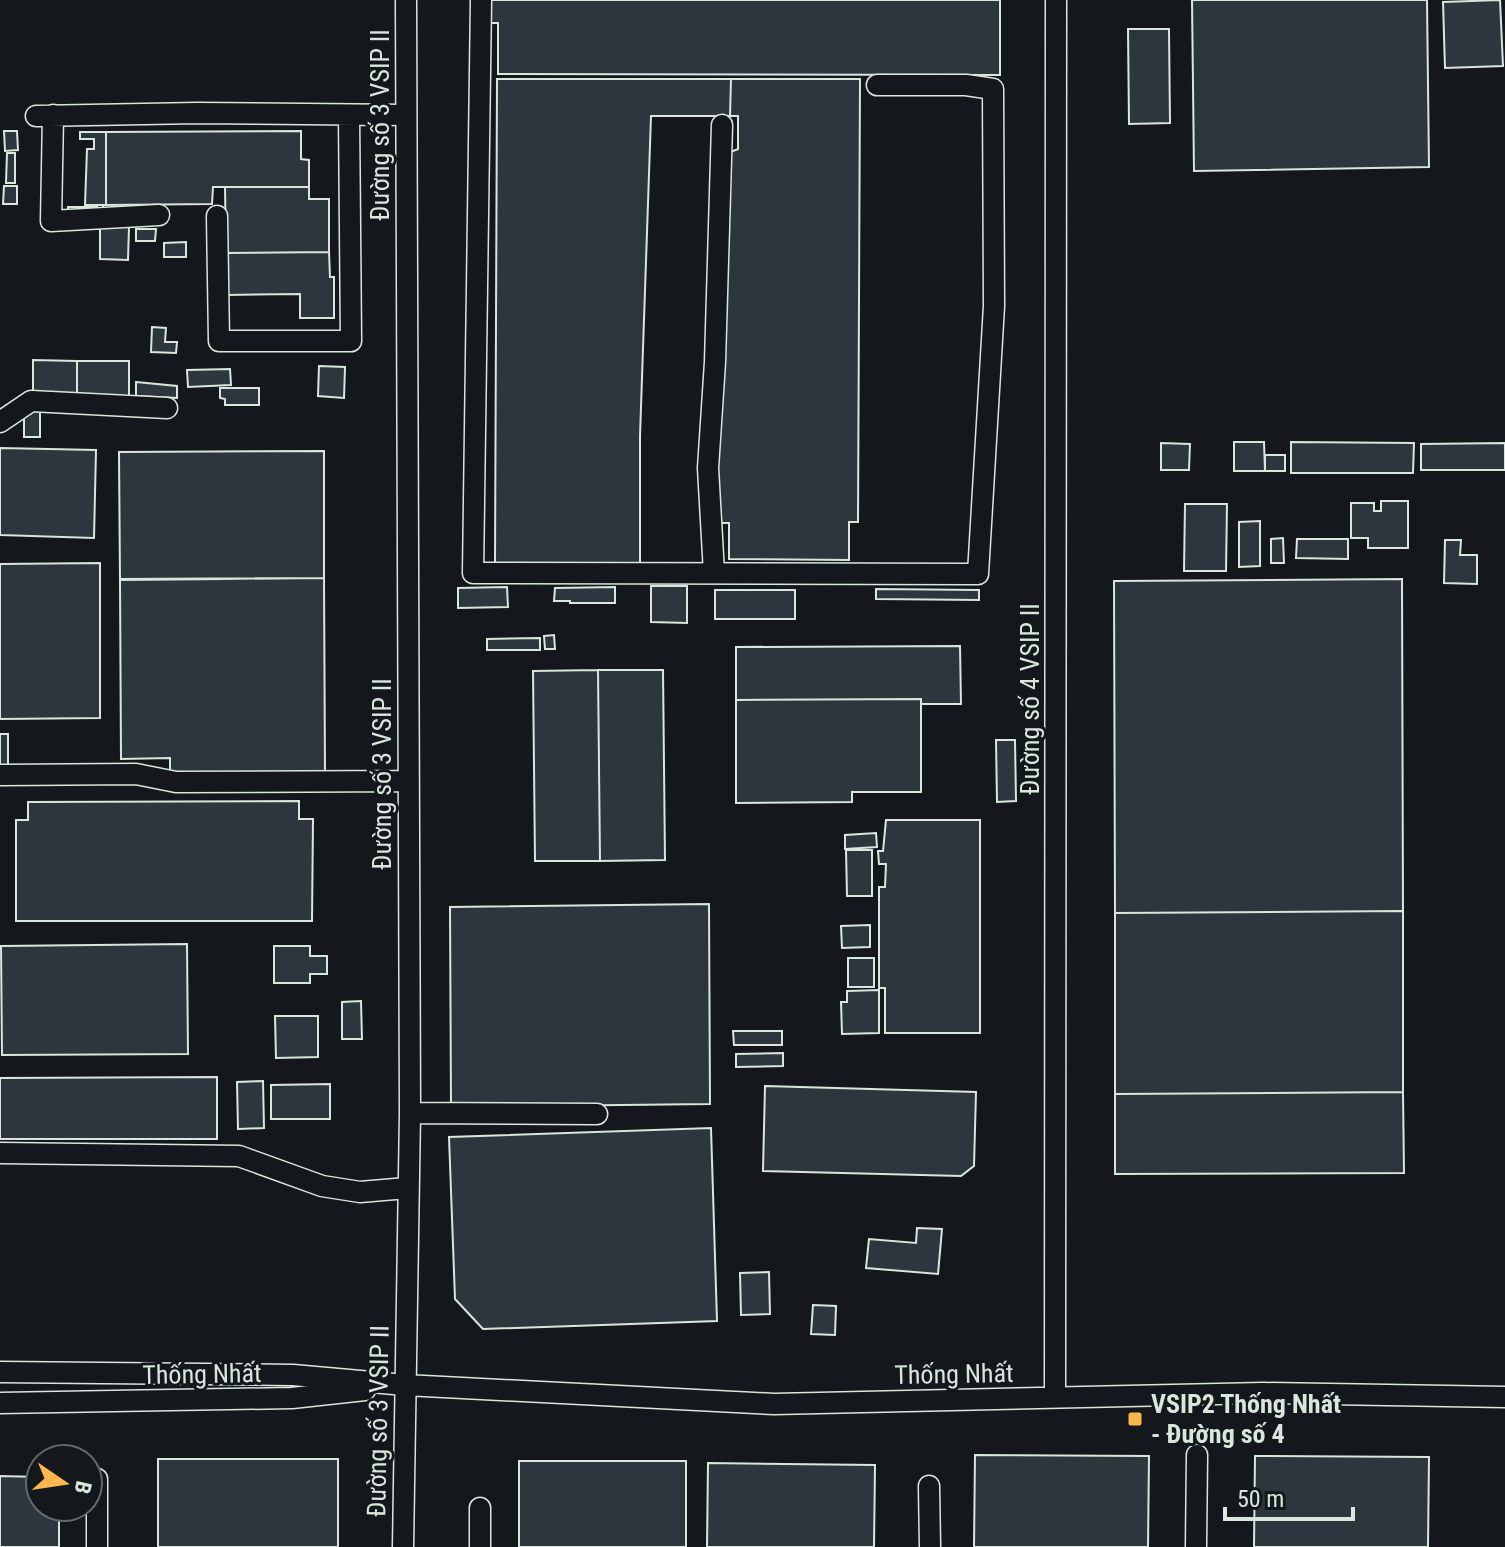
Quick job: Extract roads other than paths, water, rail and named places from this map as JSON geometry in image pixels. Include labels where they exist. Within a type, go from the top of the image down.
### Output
[{"type":"street","name":"Đường số 3 VSIP II","points":[[403,1547],[410,1113],[406,0]]},
{"type":"street","points":[[481,0],[473,573],[978,574],[994,306],[993,89],[966,85],[877,85]]},
{"type":"street","name":"Đường số 4 VSIP II","points":[[1055,1397],[1056,0]]},
{"type":"street","points":[[159,215],[51,221],[44,115],[405,115]]},
{"type":"street","points":[[217,216],[219,341],[351,341],[349,115]]},
{"type":"street","points":[[714,573],[708,468],[715,362],[722,125]]},
{"type":"street","points":[[0,422],[31,401],[167,408]]},
{"type":"street","points":[[0,775],[136,774],[176,782],[408,781]]},
{"type":"street","points":[[410,1113],[597,1114]]},
{"type":"street","points":[[0,1153],[239,1156],[322,1186],[360,1192],[407,1188]]},
{"type":"street","name":"Thống Nhất","points":[[0,1372],[293,1375],[405,1385],[774,1404],[1263,1393],[1505,1397]]},
{"type":"street","name":"Thống Nhất","points":[[0,1403],[292,1398],[405,1385]]},
{"type":"street","points":[[1196,1547],[1197,1455]]},
{"type":"street","points":[[929,1486],[930,1547]]},
{"type":"street","points":[[480,1508],[480,1547]]},
{"type":"street","points":[[97,1523],[97,1547]]},
{"type":"place","name":"VSIP2 Thống Nhất - Đường số 4","points":[[1135,1419]]}]
